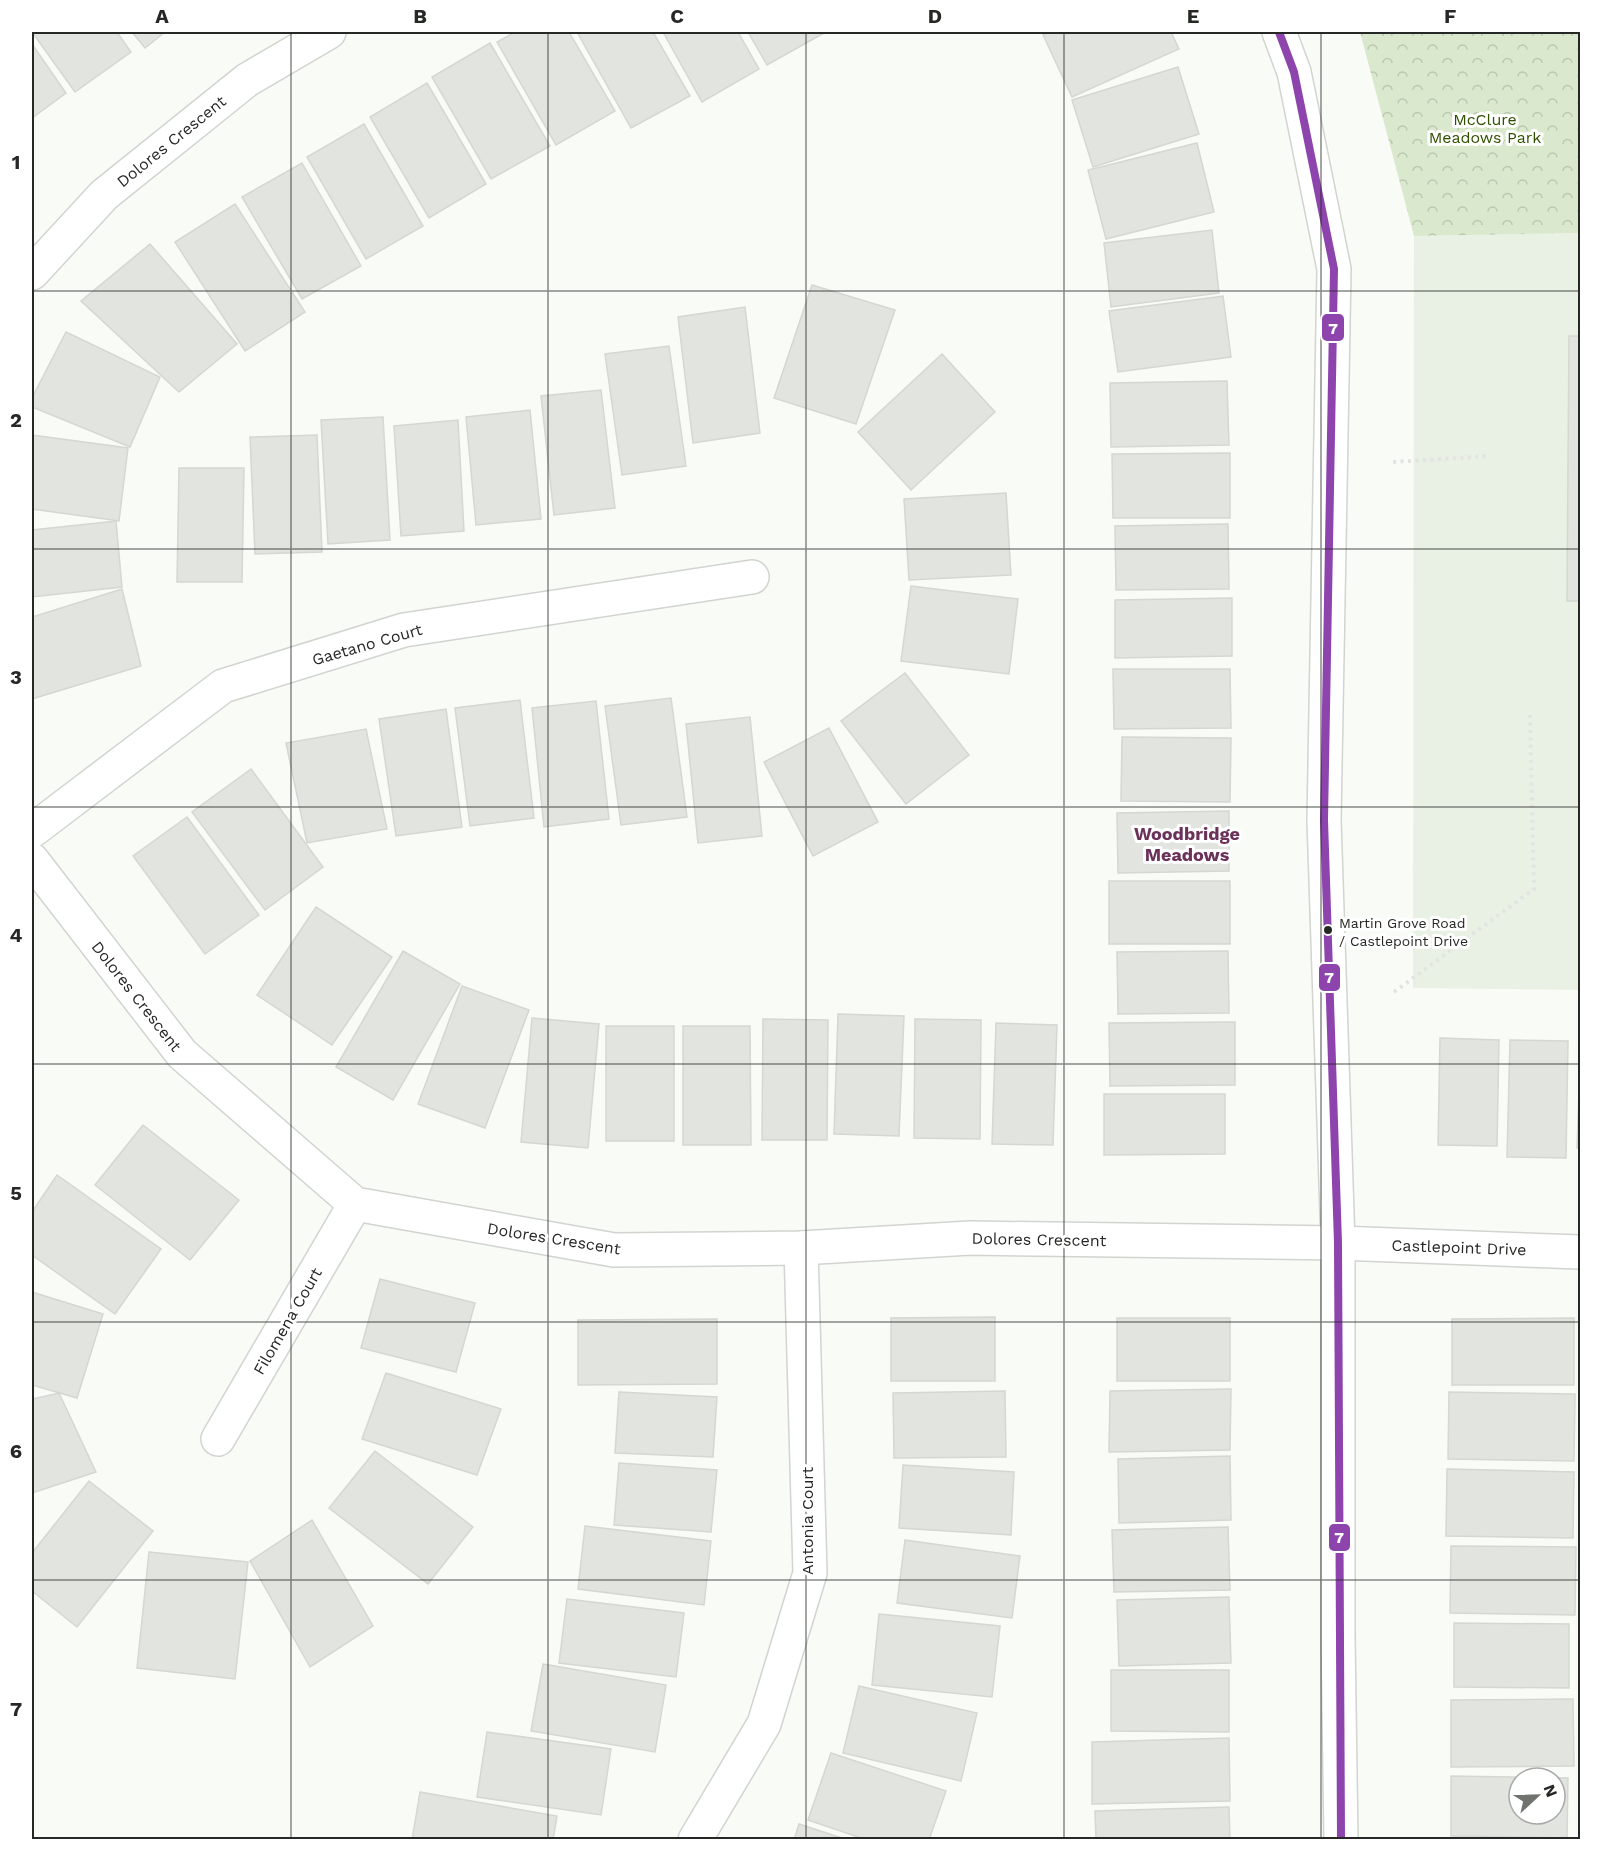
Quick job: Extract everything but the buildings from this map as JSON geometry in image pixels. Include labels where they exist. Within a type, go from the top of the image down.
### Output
[{"type":"street","name":"Dolores Crescent","points":[[32,273],[104,195],[247,80],[329,32]]},
{"type":"street","points":[[1279,32],[1294,72],[1334,269],[1324,820],[1338,1243],[1338,1636],[1341,1839]]},
{"type":"street","name":"Gaetano Court","points":[[32,831],[223,686],[404,630],[752,577]]},
{"type":"street","name":"Dolores Crescent","points":[[32,860],[182,1054],[355,1204],[614,1250],[801,1248],[970,1238],[1338,1243]]},
{"type":"street","name":"Filomena Court","points":[[218,1438],[355,1204]]},
{"type":"street","name":"Castlepoint Drive","points":[[1338,1243],[1581,1252]]},
{"type":"street","name":"Antonia Court","points":[[695,1839],[764,1724],[810,1573],[801,1248]]},
{"type":"path","points":[[1393,462],[1490,456]]},
{"type":"path","points":[[1394,992],[1534,889],[1530,715]]},
{"type":"shaded area","points":[[1580,233],[1580,990],[1413,988],[1414,236]]},
{"type":"green space","name":"McClure Meadows Park","points":[[1360,32],[1580,32],[1580,233],[1414,236]]},
{"type":"transit line","name":"7","points":[[1279,32],[1294,72],[1334,269],[1324,820],[1338,1243],[1341,1840]]},
{"type":"place","name":"Martin Grove Road / Castlepoint Drive","points":[[1328,930]]},
{"type":"district","name":"Woodbridge Meadows","points":[[1187,844]]}]
